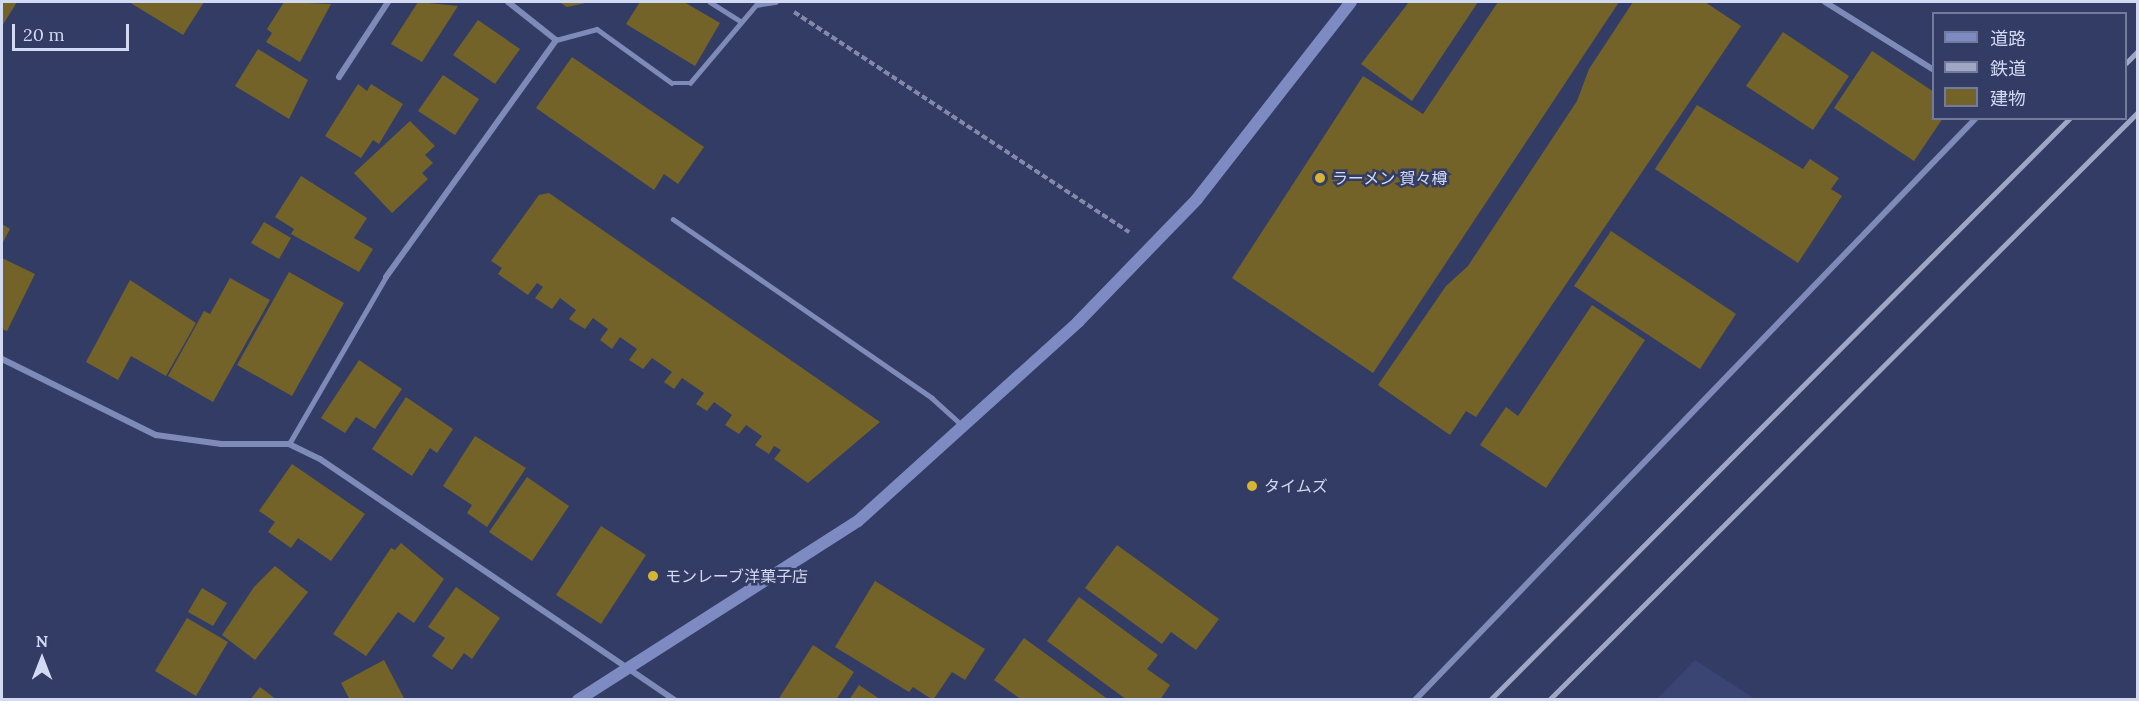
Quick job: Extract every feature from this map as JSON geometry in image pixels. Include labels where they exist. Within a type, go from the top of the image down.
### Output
[{"type":"street","points":[[339,77],[388,2]]},
{"type":"street","points":[[386,277],[556,40],[508,2]]},
{"type":"street","points":[[578,699],[858,521],[963,426],[1197,199],[1350,2]]},
{"type":"street","points":[[1825,2],[1932,69]]},
{"type":"street","points":[[1415,699],[1975,120]]},
{"type":"street","points":[[2,359],[156,435],[221,444],[289,444],[320,459],[623,669],[675,699]]},
{"type":"lane","points":[[710,2],[740,21]]},
{"type":"lane","points":[[556,40],[597,29],[672,83],[690,83],[740,21],[756,5],[776,2]]},
{"type":"lane","points":[[673,219],[932,398],[963,426]]},
{"type":"lane","points":[[289,444],[386,277]]},
{"type":"path","points":[[789,8],[1151,246]]},
{"type":"shaded area","points":[[1695,660],[1755,699],[1657,699]]},
{"type":"building","points":[[2,2],[17,2],[2,26]]},
{"type":"building","points":[[129,2],[204,2],[183,35]]},
{"type":"building","points":[[284,2],[331,4],[300,62],[266,42],[272,33],[267,29]]},
{"type":"building","points":[[418,2],[458,6],[422,62],[391,44]]},
{"type":"building","points":[[559,2],[590,2],[567,7]]},
{"type":"building","points":[[640,2],[684,2],[720,23],[695,66],[626,24]]},
{"type":"building","points":[[1409,2],[1478,2],[1412,101],[1361,64]]},
{"type":"building","points":[[1498,2],[1619,2],[1373,373],[1232,278],[1363,76],[1423,114]]},
{"type":"building","points":[[1633,2],[1705,2],[1741,26],[1476,417],[1466,411],[1450,435],[1378,385],[1446,286],[1468,266],[1577,101],[1589,69]]},
{"type":"building","points":[[478,20],[520,49],[495,84],[453,55]]},
{"type":"building","points":[[1783,32],[1849,76],[1813,130],[1746,86]]},
{"type":"building","points":[[258,49],[308,80],[289,119],[235,86]]},
{"type":"building","points":[[1872,51],[1932,91],[1932,120],[1942,120],[1914,161],[1834,108]]},
{"type":"building","points":[[572,57],[704,147],[678,184],[664,174],[654,190],[536,108]]},
{"type":"building","points":[[443,75],[479,99],[455,135],[418,111]]},
{"type":"building","points":[[358,84],[367,91],[371,84],[403,104],[379,144],[373,140],[361,158],[325,136]]},
{"type":"building","points":[[1697,105],[1803,169],[1810,159],[1839,178],[1831,189],[1842,196],[1798,263],[1655,169]]},
{"type":"building","points":[[410,121],[435,146],[425,155],[433,163],[422,173],[428,179],[392,213],[354,173]]},
{"type":"building","points":[[301,176],[367,218],[354,238],[373,249],[359,272],[291,234],[294,229],[275,217]]},
{"type":"building","points":[[549,193],[880,422],[808,483],[774,459],[781,450],[774,446],[769,454],[755,445],[762,436],[746,425],[739,434],[725,425],[732,415],[714,402],[707,411],[696,404],[704,393],[682,378],[674,389],[664,382],[672,372],[652,358],[643,369],[629,360],[637,349],[620,337],[612,349],[600,340],[608,329],[593,318],[585,329],[569,319],[576,310],[560,298],[552,309],[535,298],[543,287],[537,283],[528,295],[498,274],[502,268],[491,261],[539,195]]},
{"type":"building","points":[[264,222],[291,238],[279,259],[251,243]]},
{"type":"building","points":[[2,224],[10,229],[2,244]]},
{"type":"building","points":[[1611,231],[1736,314],[1700,369],[1574,286]]},
{"type":"building","points":[[2,258],[35,274],[7,331],[2,329]]},
{"type":"building","points":[[289,272],[344,303],[292,396],[237,365]]},
{"type":"building","points":[[230,278],[270,300],[213,402],[168,376],[204,311],[210,314]]},
{"type":"building","points":[[130,280],[196,323],[166,376],[131,356],[118,380],[86,362]]},
{"type":"building","points":[[1592,305],[1645,340],[1546,488],[1480,445],[1506,407],[1518,416]]},
{"type":"building","points":[[359,360],[402,389],[375,429],[356,417],[345,433],[321,418]]},
{"type":"building","points":[[406,397],[453,429],[437,453],[430,448],[412,476],[372,449]]},
{"type":"building","points":[[475,436],[526,468],[487,527],[467,513],[472,505],[443,486]]},
{"type":"building","points":[[292,464],[365,514],[331,561],[298,538],[291,548],[268,532],[275,522],[259,511]]},
{"type":"building","points":[[527,477],[569,506],[532,561],[489,532]]},
{"type":"building","points":[[601,526],[646,555],[601,624],[556,595]]},
{"type":"building","points":[[401,543],[444,579],[414,623],[398,612],[366,656],[333,634],[391,548],[395,550]]},
{"type":"building","points":[[1117,545],[1219,619],[1196,650],[1171,632],[1162,644],[1085,588]]},
{"type":"building","points":[[275,566],[308,592],[255,660],[222,635],[254,587]]},
{"type":"building","points":[[875,581],[985,649],[965,680],[952,672],[933,700],[913,687],[909,692],[835,647]]},
{"type":"building","points":[[456,587],[500,618],[472,659],[464,653],[452,670],[432,656],[445,638],[428,627]]},
{"type":"building","points":[[202,588],[227,603],[213,626],[188,612]]},
{"type":"building","points":[[1079,597],[1158,655],[1147,669],[1170,685],[1160,700],[1127,700],[1047,641]]},
{"type":"building","points":[[187,618],[228,642],[196,696],[155,671]]},
{"type":"building","points":[[1024,638],[1109,700],[1022,700],[994,680]]},
{"type":"building","points":[[813,645],[854,672],[836,700],[778,700]]},
{"type":"building","points":[[384,660],[405,700],[350,700],[341,683]]},
{"type":"building","points":[[859,685],[881,700],[849,700]]},
{"type":"building","points":[[260,687],[277,700],[250,700]]},
{"type":"railway","points":[[2127,62],[2138,51]]},
{"type":"railway","points":[[1549,700],[2138,112]]},
{"type":"railway","points":[[1490,700],[2068,120]]},
{"type":"place","name":"ラーメン 賀々樽","points":[[1320,178]]},
{"type":"place","name":"タイムズ","points":[[1252,486]]},
{"type":"place","name":"モンレーブ洋菓子店","points":[[653,576]]}]
